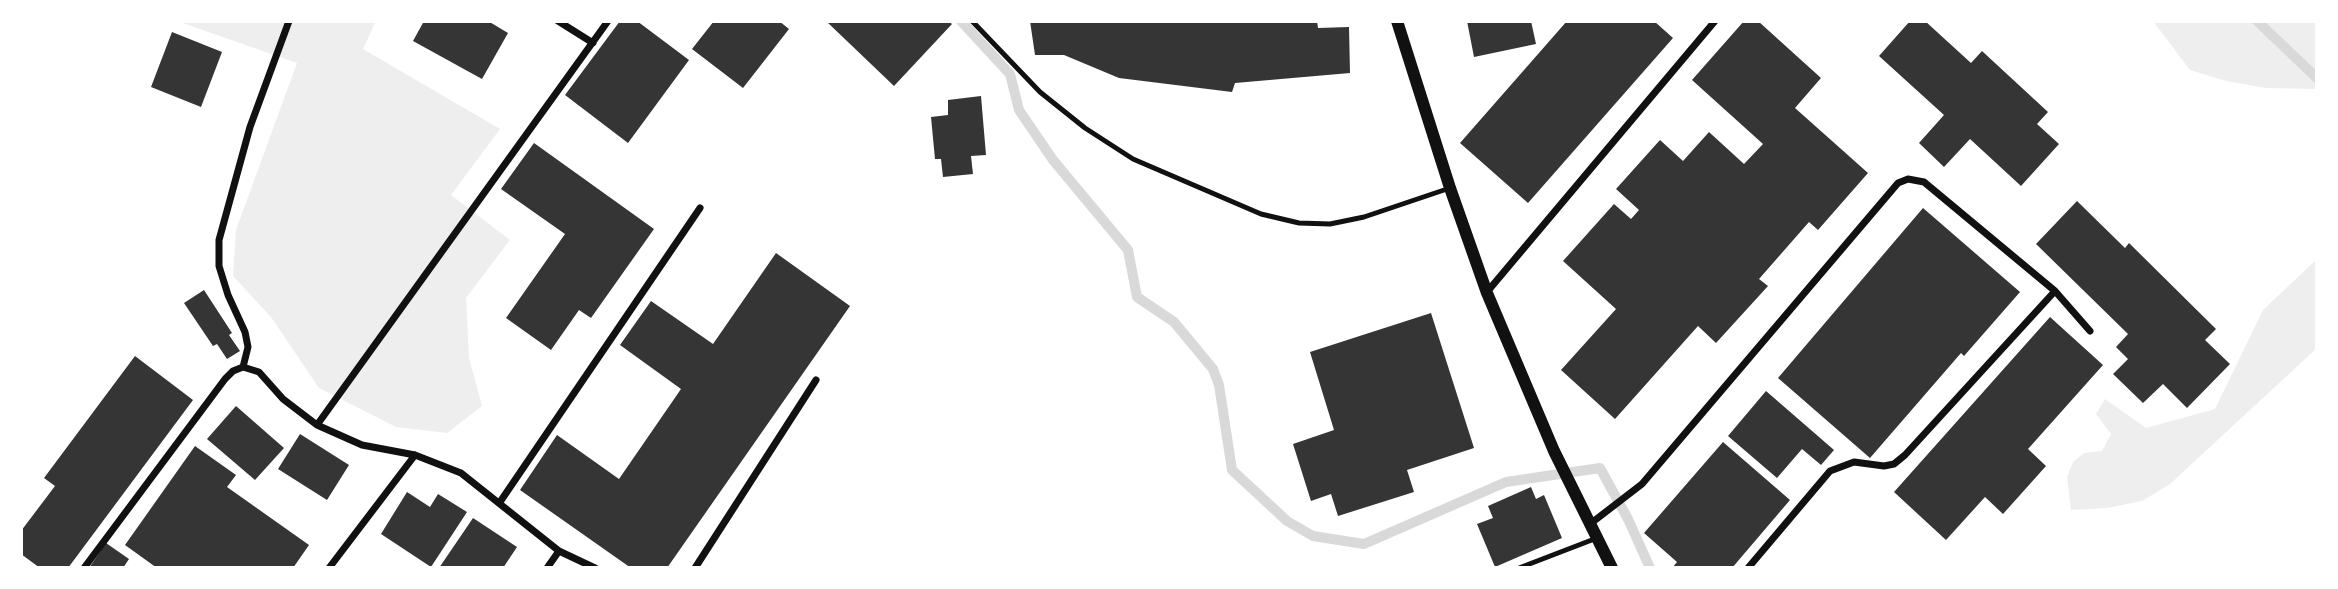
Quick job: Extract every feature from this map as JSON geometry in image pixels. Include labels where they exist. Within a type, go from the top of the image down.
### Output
[{"type":"street","points":[[243,367],[248,347],[246,332],[228,295],[219,266],[219,240],[250,127],[289,21]]},
{"type":"street","points":[[558,21],[593,43]]},
{"type":"street","points":[[317,425],[608,21]]},
{"type":"street","points":[[1397,21],[1450,188],[1487,293],[1554,451],[1612,568]]},
{"type":"street","points":[[1487,293],[1715,21]]},
{"type":"street","points":[[1590,524],[1642,484],[1898,183],[1908,179],[1924,182],[2055,291],[2090,331]]},
{"type":"street","points":[[500,502],[700,208]]},
{"type":"street","points":[[1748,568],[1830,471],[1854,462],[1884,466],[1894,464],[1905,455],[2055,291]]},
{"type":"street","points":[[83,568],[225,379],[233,370],[243,367],[260,372],[283,399],[317,425],[362,445],[415,454],[461,473],[559,551],[595,568]]},
{"type":"street","points":[[695,568],[816,380]]},
{"type":"street","points":[[329,568],[415,454]]},
{"type":"street","points":[[547,568],[559,551]]},
{"type":"lane","points":[[972,21],[1040,92],[1085,128],[1133,159],[1261,214],[1299,223],[1330,223],[1364,217],[1450,188]]},
{"type":"lane","points":[[1519,568],[1597,538]]},
{"type":"shaded area","points":[[177,21],[376,21],[363,49],[500,129],[451,195],[510,240],[466,298],[469,358],[482,406],[447,433],[396,427],[319,388],[271,317],[233,276],[236,230],[297,63]]},
{"type":"shaded area","points":[[2153,21],[2317,21],[2317,89],[2266,88],[2226,81],[2190,70]]},
{"type":"shaded area","points":[[2317,259],[2317,348],[2170,484],[2142,501],[2107,508],[2071,510],[2067,477],[2073,462],[2084,453],[2102,451],[2111,434],[2096,414],[2105,399],[2146,428],[2215,409],[2263,310]]},
{"type":"building","points":[[424,21],[488,21],[508,33],[482,79],[413,41]]},
{"type":"building","points":[[620,21],[637,21],[689,60],[628,143],[565,95]]},
{"type":"building","points":[[714,21],[779,21],[789,29],[743,88],[692,49]]},
{"type":"building","points":[[826,21],[948,21],[952,24],[894,86]]},
{"type":"building","points":[[1030,21],[1317,21],[1318,28],[1349,27],[1350,73],[1235,83],[1232,92],[1119,78],[1064,55],[1035,55]]},
{"type":"building","points":[[1467,21],[1531,21],[1536,44],[1474,57]]},
{"type":"building","points":[[1567,21],[1654,21],[1673,38],[1528,203],[1460,143]]},
{"type":"building","points":[[1744,21],[1758,21],[1821,78],[1795,108],[1868,173],[1818,230],[1809,222],[1759,279],[1768,286],[1716,343],[1698,326],[1615,419],[1561,370],[1616,309],[1563,261],[1614,204],[1631,219],[1639,210],[1616,189],[1660,140],[1683,161],[1709,132],[1744,164],[1763,144],[1692,80]]},
{"type":"building","points":[[1910,21],[1925,21],[1971,63],[1982,51],[2048,112],[2037,124],[2059,144],[2021,186],[1970,139],[1944,167],[1919,143],[1944,115],[1879,56]]},
{"type":"building","points":[[172,32],[222,52],[201,107],[151,87]]},
{"type":"building","points":[[981,96],[986,155],[971,156],[973,174],[943,177],[941,159],[935,159],[931,117],[948,115],[948,100]]},
{"type":"building","points":[[534,143],[654,229],[591,318],[579,310],[551,350],[506,318],[565,234],[501,189]]},
{"type":"building","points":[[2077,201],[2125,248],[2129,243],[2216,329],[2205,340],[2230,364],[2187,408],[2163,384],[2143,403],[2113,374],[2128,359],[2116,347],[2128,334],[2036,244]]},
{"type":"building","points":[[1923,208],[2020,292],[1964,356],[1961,353],[1870,458],[1778,378]]},
{"type":"building","points":[[776,253],[850,306],[667,568],[631,568],[520,490],[557,435],[619,479],[681,389],[620,345],[651,301],[713,344]]},
{"type":"building","points":[[204,290],[232,333],[229,335],[240,351],[227,359],[217,344],[213,346],[184,303]]},
{"type":"building","points":[[1431,313],[1474,448],[1407,470],[1414,492],[1338,516],[1331,494],[1311,501],[1293,444],[1334,430],[1310,352]]},
{"type":"building","points":[[2050,317],[2103,365],[2028,449],[2046,466],[2003,514],[1985,497],[1946,540],[1894,492]]},
{"type":"building","points":[[135,356],[193,400],[68,568],[40,568],[21,554],[21,531],[55,486],[44,478]]},
{"type":"building","points":[[1766,391],[1834,450],[1821,465],[1802,449],[1777,478],[1728,436]]},
{"type":"building","points":[[236,406],[284,448],[255,480],[207,439]]},
{"type":"building","points":[[300,434],[349,465],[327,500],[278,469]]},
{"type":"building","points":[[1723,442],[1790,500],[1732,568],[1672,568],[1677,562],[1644,533]]},
{"type":"building","points":[[195,446],[236,475],[227,487],[309,545],[293,568],[157,568],[125,545]]},
{"type":"building","points":[[1531,487],[1536,499],[1544,495],[1562,538],[1495,567],[1477,524],[1493,518],[1488,506]]},
{"type":"building","points":[[407,492],[430,507],[438,494],[467,512],[431,567],[381,534]]},
{"type":"building","points":[[473,518],[517,547],[503,568],[439,568]]},
{"type":"building","points":[[106,543],[129,559],[123,568],[89,568]]},
{"type":"waterway","points":[[961,21],[1010,74],[1019,110],[1053,160],[1128,250],[1137,297],[1174,322],[1213,369],[1219,385],[1232,470],[1287,521],[1313,536],[1364,544],[1506,482],[1600,468],[1628,519],[1650,568]]},
{"type":"waterway","points":[[2257,21],[2317,78]]}]
